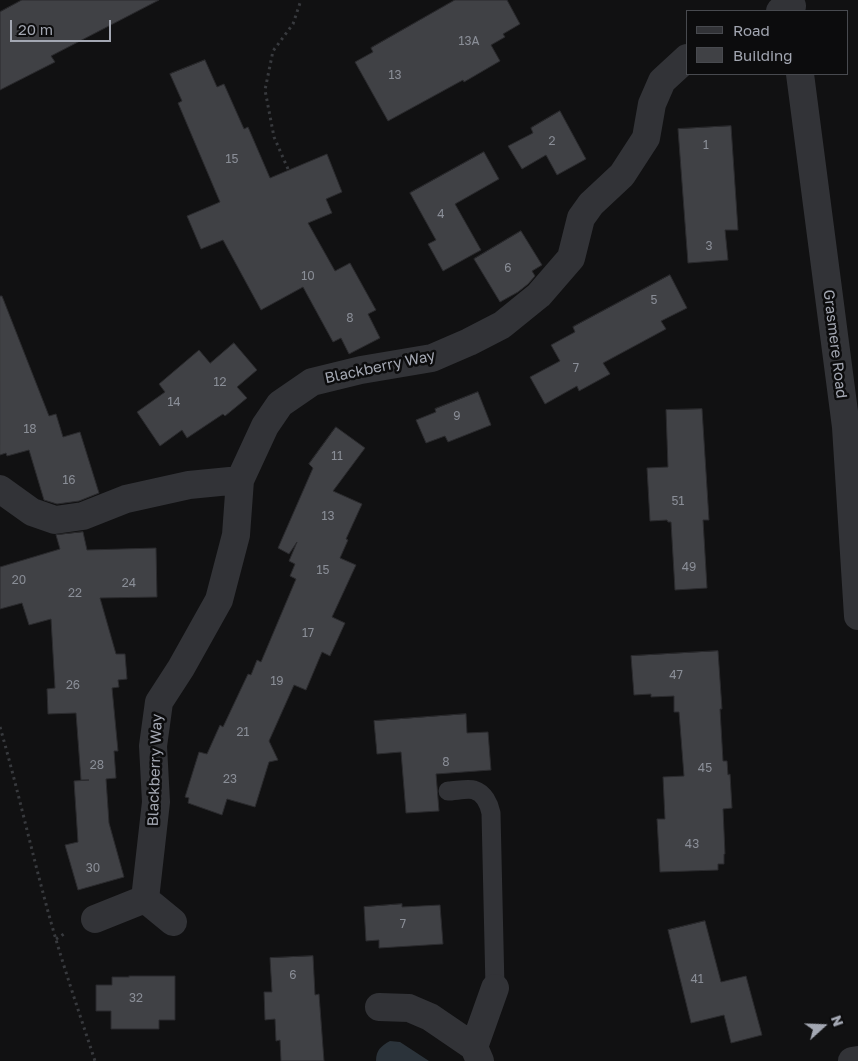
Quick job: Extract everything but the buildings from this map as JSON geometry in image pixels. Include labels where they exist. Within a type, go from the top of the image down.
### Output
[{"type":"street","name":"Blackberry Way","points":[[145,899],[156,802],[154,746],[159,702],[181,668],[219,600],[236,535],[240,480],[265,426],[280,404],[312,382],[361,370],[432,358],[502,325],[539,295],[571,258],[581,218],[591,204],[622,175],[646,138],[652,104],[662,81],[686,59]]},
{"type":"street","name":"Grasmere Road","points":[[800,75],[846,427],[858,616]]},
{"type":"street","points":[[0,489],[32,512],[55,520],[83,516],[126,499],[189,485],[240,480]]},
{"type":"street","points":[[95,920],[145,899],[174,922]]},
{"type":"street","points":[[379,1007],[410,1008],[430,1017],[477,1054],[495,988]]},
{"type":"street","points":[[852,1061],[858,1060]]},
{"type":"lane","points":[[448,791],[473,790],[482,795],[489,803],[491,813],[495,988]]},
{"type":"path","points":[[288,169],[274,137],[264,90],[273,51],[293,24],[301,0]]},
{"type":"path","points":[[0,727],[46,906],[95,1061]]},
{"type":"shaded area","points":[[390,1041],[400,1042],[429,1061],[376,1061],[380,1049]]}]
